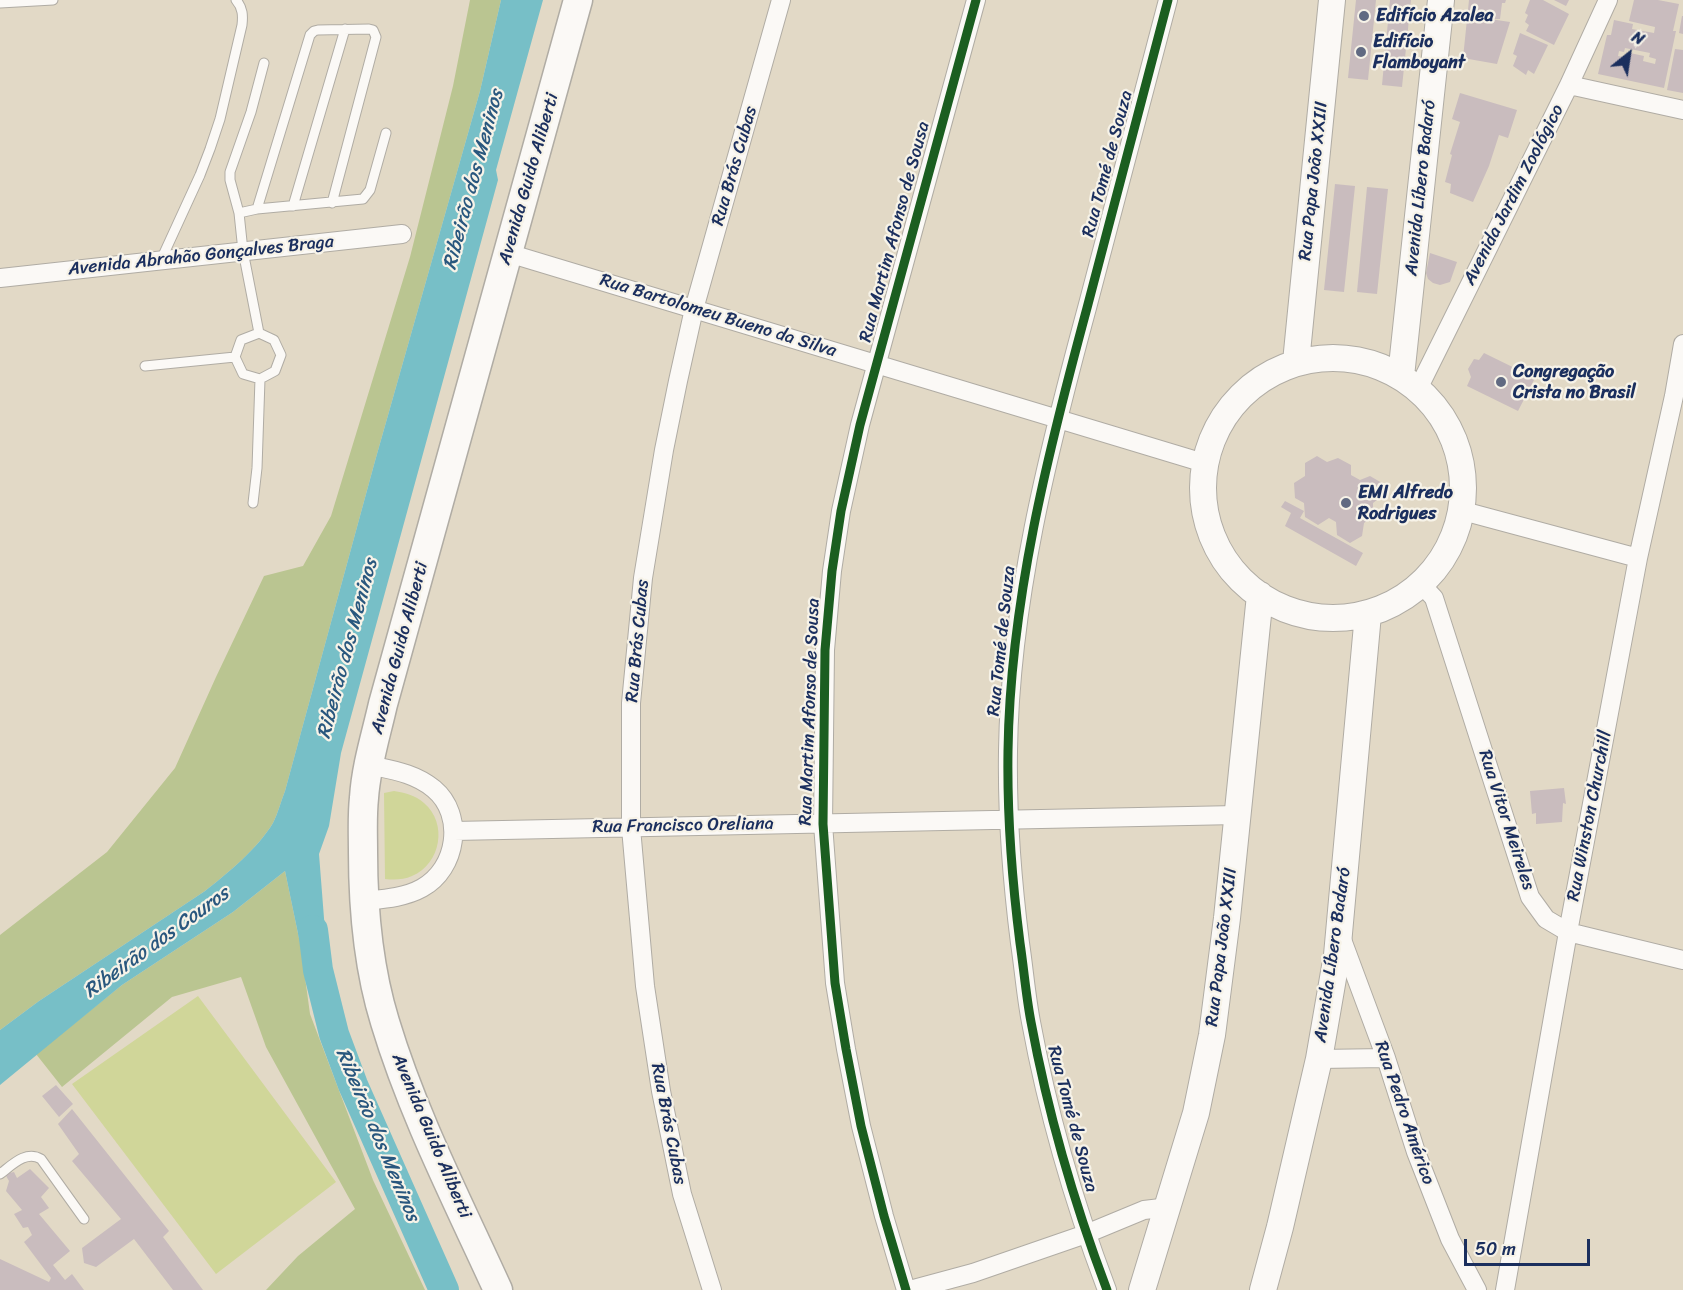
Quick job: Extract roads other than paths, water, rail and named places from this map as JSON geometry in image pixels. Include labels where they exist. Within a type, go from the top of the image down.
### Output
[{"type":"main road","name":"Avenida Guido Aliberti","points":[[498,1290],[421,1119],[384,1021],[367,942],[363,901],[364,796],[383,704],[578,0]]},
{"type":"street","name":"Rua Brás Cubas","points":[[712,1290],[682,1194],[661,1091],[645,986],[631,828],[631,703],[643,578],[664,450],[694,309],[781,0]]},
{"type":"street","name":"Rua Martim Afonso de Sousa","points":[[908,1290],[884,1216],[861,1126],[835,983],[823,824],[825,650],[832,571],[841,511],[860,425],[975,0]]},
{"type":"street","name":"Rua Tomé de Souza","points":[[1107,1290],[1086,1234],[1057,1136],[1030,1018],[1014,898],[1009,820],[1008,750],[1013,677],[1028,553],[1057,419],[1168,0]]},
{"type":"street","name":"Rua Papa João XXIII","points":[[1296,362],[1332,0]]},
{"type":"street","name":"Avenida Líbero Badaró","points":[[1409,382],[1441,0]]},
{"type":"street","name":"Avenida Jardim Zoológico","points":[[1409,382],[1569,85],[1608,0]]},
{"type":"street","points":[[1569,85],[1683,110]]},
{"type":"street","name":"Avenida Abrahão Gonçalves Braga","points":[[0,278],[402,234]]},
{"type":"street","name":"Rua Bartolomeu Bueno da Silva","points":[[508,253],[1204,463]]},
{"type":"street","name":"Rua Winston Churchill","points":[[1505,1290],[1568,932],[1638,558],[1678,397],[1683,344]]},
{"type":"street","points":[[1332,357],[1368,362],[1409,382],[1437,408],[1451,431],[1460,457],[1464,484],[1462,511],[1448,552],[1422,585],[1400,601],[1377,612],[1342,619],[1306,616],[1273,604],[1243,583],[1221,555],[1206,522],[1202,486],[1204,463],[1221,420],[1241,395],[1266,375],[1296,362],[1332,357]]},
{"type":"street","points":[[1462,511],[1638,558]]},
{"type":"street","name":"Rua Vitor Meireles","points":[[1422,585],[1434,598],[1530,897],[1546,919],[1568,932],[1683,960]]},
{"type":"street","name":"Rua Papa João XXIII","points":[[1142,1290],[1196,1113],[1212,1035],[1227,918],[1260,595]]},
{"type":"street","name":"Avenida Líbero Badaró","points":[[1265,1289],[1318,1059],[1337,955],[1368,614]]},
{"type":"street","points":[[363,901],[407,894],[432,882],[447,863],[454,831],[450,812],[435,790],[417,778],[396,770],[369,765]]},
{"type":"street","name":"Rua Francisco Oreliana","points":[[454,831],[1237,815]]},
{"type":"street","name":"Rua Pedro Américo","points":[[1340,931],[1386,1058],[1416,1152],[1450,1239],[1477,1290]]},
{"type":"street","points":[[1318,1059],[1386,1058]]},
{"type":"street","points":[[908,1290],[973,1273],[1086,1234],[1144,1210],[1168,1208]]},
{"type":"lane","points":[[0,3],[53,0]]},
{"type":"lane","points":[[161,260],[201,175],[220,119],[242,25],[243,14],[236,0]]},
{"type":"lane","points":[[293,206],[345,29]]},
{"type":"lane","points":[[257,209],[307,40],[314,31],[374,30],[376,36],[332,203]]},
{"type":"lane","points":[[259,333],[230,172],[251,112],[264,63]]},
{"type":"lane","points":[[239,213],[257,209],[359,200],[370,190],[386,133]]},
{"type":"lane","points":[[259,333],[274,340],[281,355],[275,371],[260,379],[243,374],[235,357],[241,340],[259,333]]},
{"type":"lane","points":[[145,366],[235,357]]},
{"type":"lane","points":[[253,503],[257,468],[260,379]]},
{"type":"lane","points":[[0,1174],[19,1160],[30,1155],[36,1156],[41,1159],[84,1219]]},
{"type":"water","name":"Ribeirão dos Couros","points":[[501,0],[543,0],[496,170],[498,180],[341,753],[329,826],[319,854],[325,931],[318,970],[301,948],[285,871],[233,912],[122,985],[0,1085],[0,1030],[39,1001],[205,891],[251,851],[275,819],[285,791],[375,461],[480,91]]},
{"type":"waterway","name":"Ribeirão dos Meninos","points":[[313,930],[318,970],[334,1034],[353,1085],[444,1290]]},
{"type":"place","name":"Edifício Azalea","points":[[1364,16]]},
{"type":"place","name":"Edifício Flamboyant","points":[[1361,52]]},
{"type":"place","name":"Congregação Crista no Brasil","points":[[1501,382]]},
{"type":"place","name":"EMI Alfredo Rodrigues","points":[[1346,503]]}]
